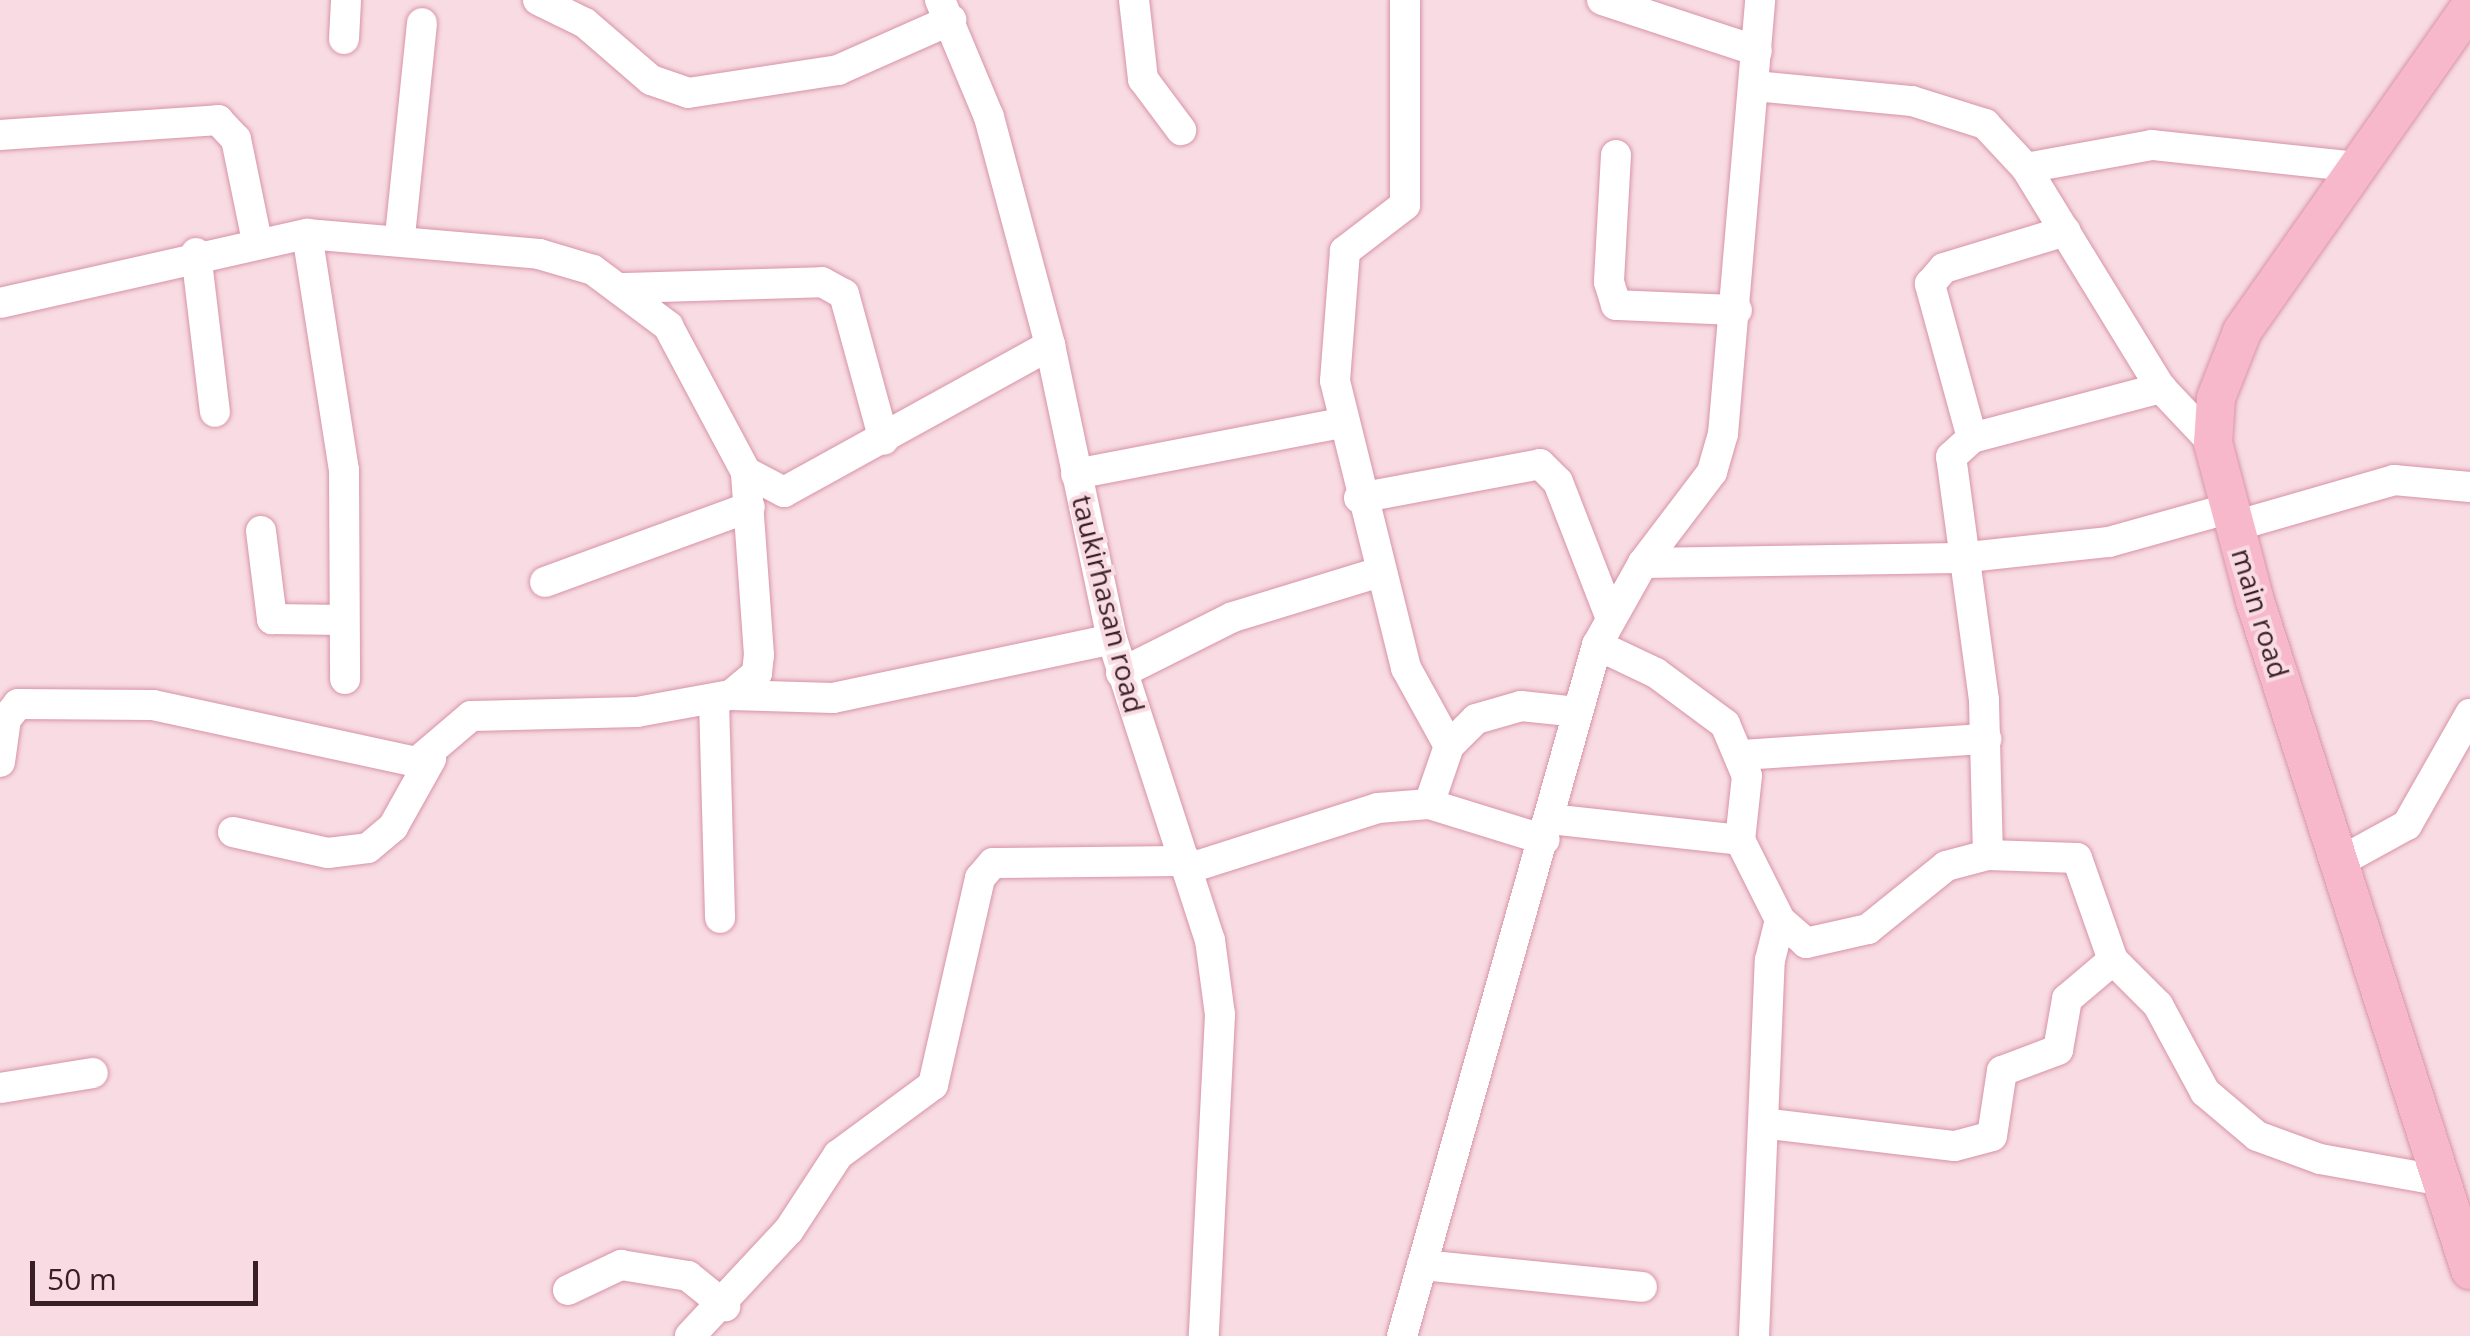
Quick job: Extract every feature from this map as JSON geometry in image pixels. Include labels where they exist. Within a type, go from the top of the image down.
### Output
[{"type":"main road","name":"main road","points":[[2467,1248],[2233,517],[2214,443],[2216,398],[2242,332],[2470,7]]},
{"type":"street","points":[[344,40],[346,0]]},
{"type":"street","points":[[538,0],[585,22],[651,80],[688,93],[838,70],[945,10]]},
{"type":"street","points":[[1134,0],[1143,78],[1181,130]]},
{"type":"street","points":[[1405,0],[1405,205],[1345,250],[1335,325],[1342,422],[1377,573],[1406,668],[1449,746]]},
{"type":"street","points":[[1602,0],[1757,51]]},
{"type":"street","points":[[1402,1336],[1597,645],[1643,563],[1712,472],[1737,310],[1760,0]]},
{"type":"street","name":"taukirhasan road","points":[[945,10],[989,117],[1050,346],[1112,639],[1188,865],[1220,1015],[1204,1336]]},
{"type":"street","points":[[400,236],[422,23]]},
{"type":"street","points":[[1755,86],[1958,110],[2026,168],[2162,388],[2214,443]]},
{"type":"street","points":[[0,136],[218,120],[236,140],[257,240]]},
{"type":"street","points":[[2026,168],[2152,145],[2358,167]]},
{"type":"street","points":[[1616,155],[1609,282],[1616,305],[1737,310]]},
{"type":"street","points":[[1972,438],[1930,284],[1944,268],[2066,231]]},
{"type":"street","points":[[307,234],[344,470],[345,679]]},
{"type":"street","points":[[0,303],[196,253],[307,234],[400,236],[539,254],[625,288],[668,326],[746,472],[759,654],[756,674],[722,698]]},
{"type":"street","points":[[196,253],[215,412]]},
{"type":"street","points":[[625,288],[822,282],[844,294],[884,440]]},
{"type":"street","points":[[746,472],[784,492],[1050,346]]},
{"type":"street","points":[[1988,855],[1986,739],[1948,474],[1959,444],[2162,388]]},
{"type":"street","points":[[1076,474],[1342,422]]},
{"type":"street","points":[[1359,498],[1540,464],[1558,482],[1610,616]]},
{"type":"street","points":[[1643,563],[1959,558],[2109,542],[2394,480],[2470,487]]},
{"type":"street","points":[[545,582],[750,507]]},
{"type":"street","points":[[261,531],[272,619],[344,620]]},
{"type":"street","points":[[1121,673],[1233,616],[1377,573]]},
{"type":"street","points":[[234,832],[328,853],[368,848],[393,827],[431,759],[471,716],[722,698],[833,698],[1112,639]]},
{"type":"street","points":[[1597,645],[1656,673],[1724,724],[1742,755],[1740,840],[1780,920],[1806,943],[1829,944],[1898,910],[1946,866],[1988,855],[2077,858],[2113,960],[2158,1005],[2206,1092],[2257,1136],[2320,1159],[2443,1180]]},
{"type":"street","points":[[720,918],[722,698]]},
{"type":"street","points":[[0,762],[6,719],[18,704],[153,705],[431,759]]},
{"type":"street","points":[[1430,804],[1449,746],[1490,712],[1577,712]]},
{"type":"street","points":[[2343,860],[2407,825],[2470,714]]},
{"type":"street","points":[[1742,755],[1986,739]]},
{"type":"street","points":[[690,1336],[725,1306],[838,1154],[920,1103],[933,1085],[980,878],[993,864],[1188,865],[1378,808],[1430,804],[1547,830],[1740,840]]},
{"type":"street","points":[[1754,1336],[1770,1124],[1770,960],[1780,920]]},
{"type":"street","points":[[1770,1124],[1955,1146],[1992,1136],[2002,1071],[2058,1050],[2067,1000],[2113,960]]},
{"type":"street","points":[[0,1088],[93,1074]]},
{"type":"street","points":[[568,1290],[621,1264],[688,1276],[725,1306]]},
{"type":"street","points":[[1422,1265],[1642,1287]]}]
